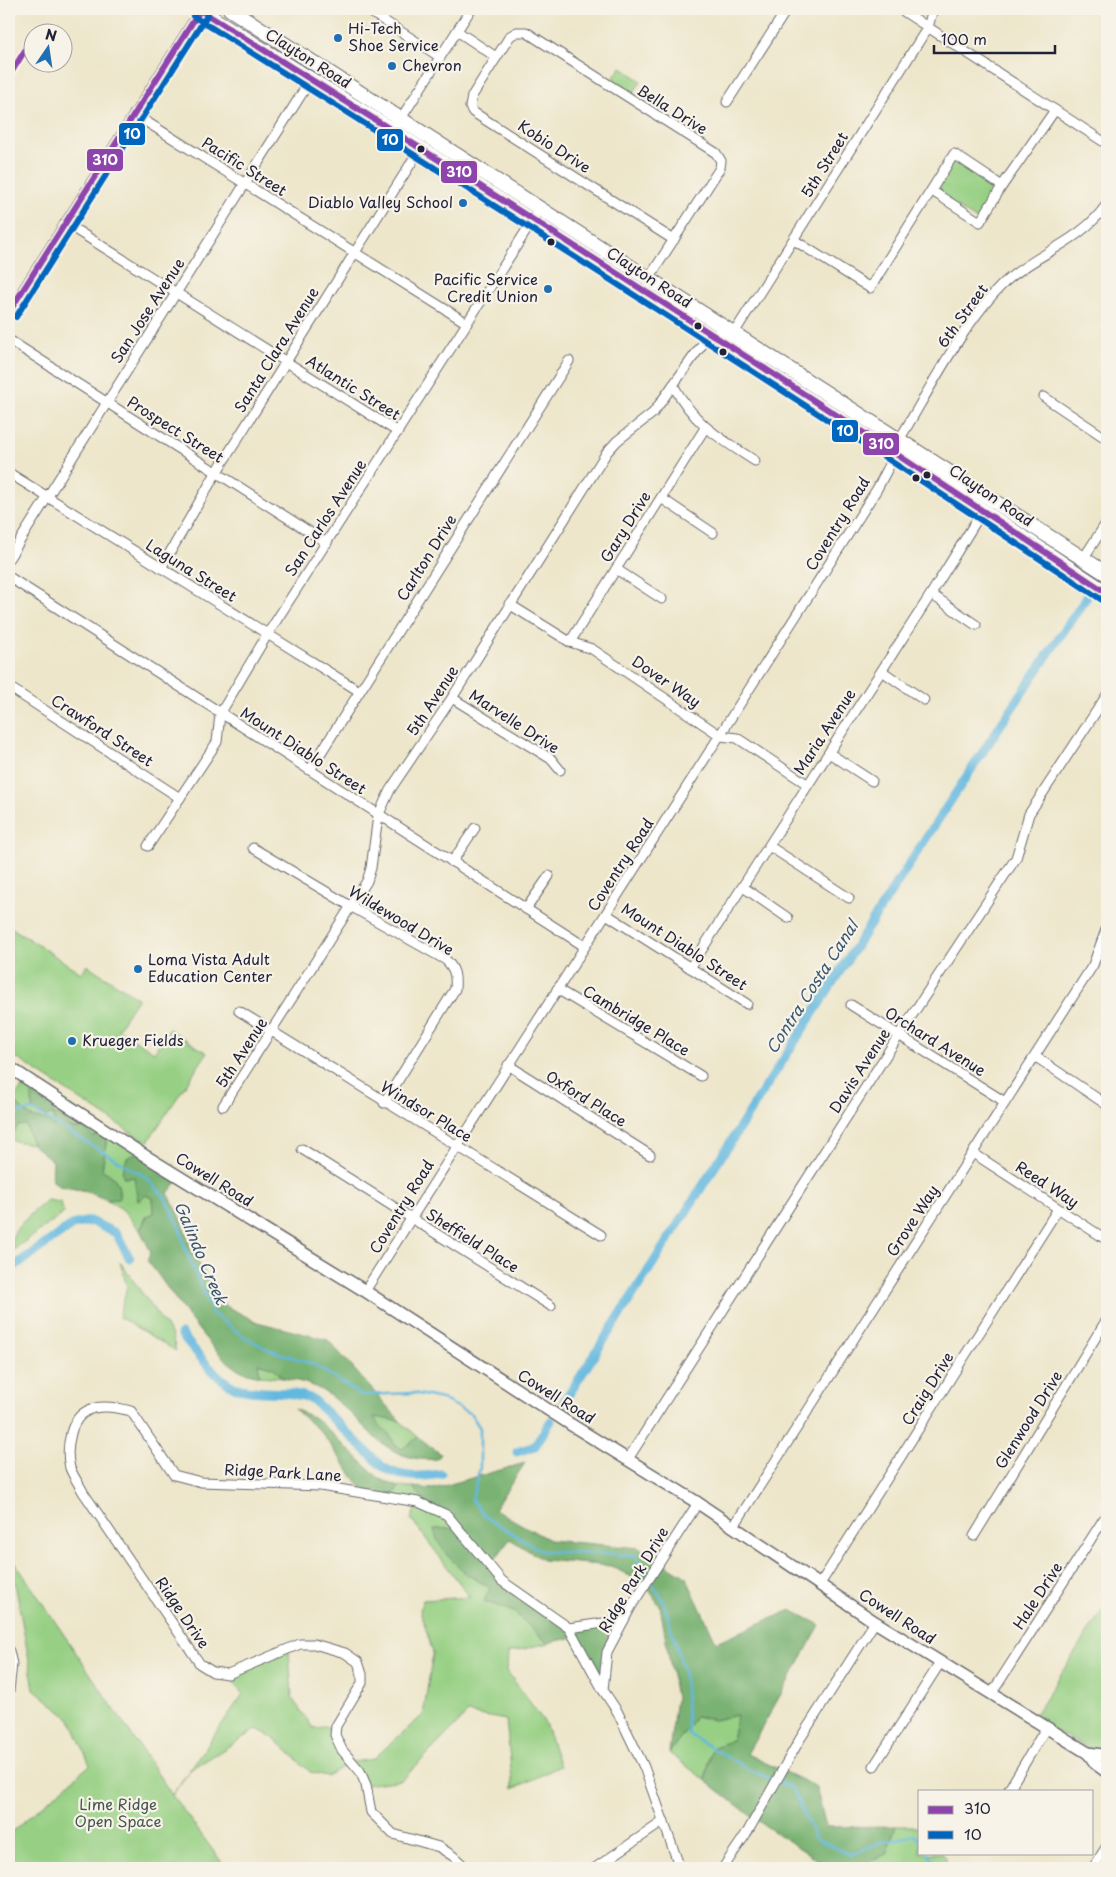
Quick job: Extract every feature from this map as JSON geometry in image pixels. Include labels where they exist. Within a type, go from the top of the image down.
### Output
[{"type":"main road","name":"Clayton Road","points":[[199,9],[871,439],[898,446],[1107,574]]},
{"type":"main road","name":"Clayton Road","points":[[230,9],[776,360],[898,446],[983,510],[1107,592]]},
{"type":"street","points":[[9,312],[199,9]]},
{"type":"street","points":[[366,9],[440,57]]},
{"type":"street","points":[[392,131],[471,9]]},
{"type":"street","points":[[727,102],[787,9]]},
{"type":"street","points":[[900,9],[1107,144]]},
{"type":"street","name":"5th Street","points":[[734,333],[928,27],[933,9]]},
{"type":"street","points":[[457,31],[496,57]]},
{"type":"street","name":"Bella Drive","points":[[496,57],[510,36],[517,32],[526,32],[716,153],[721,160],[720,168],[649,278]]},
{"type":"street","name":"Kobio Drive","points":[[496,57],[472,96],[470,107],[473,112],[674,240]]},
{"type":"street","name":"San Jose Avenue","points":[[9,558],[311,79]]},
{"type":"street","points":[[932,191],[980,222],[1054,110]]},
{"type":"street","name":"Pacific Street","points":[[134,114],[467,323]]},
{"type":"street","name":"Santa Clara Avenue","points":[[161,568],[216,473],[420,149]]},
{"type":"street","points":[[794,240],[870,288],[954,154],[1002,186]]},
{"type":"street","name":"6th Street","points":[[898,446],[969,326],[993,294],[1024,268],[1068,242],[1088,226],[1107,204]]},
{"type":"street","name":"San Carlos Avenue","points":[[148,846],[217,742],[220,714],[267,635],[540,210]]},
{"type":"street","name":"Atlantic Street","points":[[65,223],[398,432]]},
{"type":"street","points":[[663,287],[670,301],[703,323],[709,335],[722,334],[757,357],[776,360]]},
{"type":"street","name":"5th Avenue","points":[[223,1106],[367,881],[371,868],[378,816],[390,790],[452,698],[607,452],[617,441],[653,414],[709,335]]},
{"type":"street","name":"Prospect Street","points":[[9,340],[327,543]]},
{"type":"street","name":"Carlton Drive","points":[[310,770],[569,362]]},
{"type":"street","points":[[674,384],[684,404],[705,428],[755,461]]},
{"type":"street","points":[[1044,397],[1107,439]]},
{"type":"street","name":"Gary Drive","points":[[570,642],[705,428]]},
{"type":"street","name":"Coventry Road","points":[[365,1291],[584,946],[721,736],[884,477],[898,446]]},
{"type":"street","name":"Laguna Street","points":[[9,473],[46,498],[359,691]]},
{"type":"street","points":[[661,498],[713,533]]},
{"type":"street","name":"Maria Avenue","points":[[690,968],[807,784],[882,671],[983,510]]},
{"type":"street","points":[[1083,558],[1107,522]]},
{"type":"street","points":[[616,569],[662,599]]},
{"type":"street","name":"Mount Diablo Street","points":[[9,577],[310,770],[378,816],[584,946]]},
{"type":"street","points":[[931,594],[976,624]]},
{"type":"street","name":"Dover Way","points":[[510,604],[570,642],[592,650],[721,736],[737,738],[807,784]]},
{"type":"street","points":[[882,671],[924,700]]},
{"type":"street","name":"Crawford Street","points":[[9,687],[180,798]]},
{"type":"street","name":"Davis Avenue","points":[[628,1459],[899,1035],[1016,858],[1029,814],[1107,695]]},
{"type":"street","name":"Marvelle Drive","points":[[452,698],[550,759],[560,770]]},
{"type":"street","points":[[829,752],[872,782]]},
{"type":"street","points":[[452,862],[475,828]]},
{"type":"street","points":[[769,846],[850,898]]},
{"type":"street","name":"Wildewood Drive","points":[[253,848],[446,960],[452,966],[456,976],[455,989],[384,1103]]},
{"type":"street","points":[[526,909],[548,876]]},
{"type":"street","points":[[743,887],[788,918]]},
{"type":"street","name":"Mount Diablo Street","points":[[606,914],[747,1004]]},
{"type":"street","name":"Grove Way","points":[[734,1526],[1005,1102],[1036,1057],[1093,965],[1107,927]]},
{"type":"street","name":"Cambridge Place","points":[[557,989],[701,1076]]},
{"type":"street","name":"Orchard Avenue","points":[[851,1005],[1005,1102]]},
{"type":"street","name":"Windsor Place","points":[[239,1011],[384,1103],[601,1235]]},
{"type":"street","points":[[1036,1057],[1107,1105]]},
{"type":"street","name":"Cowell Road","points":[[9,1066],[148,1157],[365,1291],[570,1424],[734,1526],[875,1622],[940,1663],[1088,1753],[1102,1755],[1107,1758]]},
{"type":"street","name":"Oxford Place","points":[[508,1066],[650,1155]]},
{"type":"street","name":"Sheffield Place","points":[[302,1149],[410,1219],[551,1306]]},
{"type":"street","name":"Reed Way","points":[[973,1153],[1107,1240]]},
{"type":"street","name":"Craig Drive","points":[[820,1584],[1058,1209]]},
{"type":"street","name":"Glenwood Drive","points":[[974,1536],[1107,1319]]},
{"type":"street","name":"Ridge Drive","points":[[131,1411],[108,1406],[94,1407],[83,1411],[73,1426],[67,1446],[70,1468],[83,1492],[200,1664],[213,1672],[228,1674],[300,1644],[314,1644],[345,1653],[358,1662],[362,1674],[362,1683],[336,1726],[335,1735],[342,1750],[360,1771],[366,1785],[371,1812],[393,1834],[439,1847],[466,1868]]},
{"type":"street","name":"Ridge Park Lane","points":[[131,1411],[174,1475],[201,1482],[320,1486],[418,1502],[447,1515],[502,1580],[569,1628],[603,1690]]},
{"type":"street","name":"Ridge Park Drive","points":[[603,1690],[607,1652],[654,1569],[698,1503]]},
{"type":"street","name":"Hale Drive","points":[[992,1693],[1107,1514]]},
{"type":"street","points":[[569,1628],[624,1620]]},
{"type":"street","points":[[723,1868],[748,1831],[772,1786],[875,1622]]},
{"type":"street","points":[[9,1651],[12,1664],[9,1691]]},
{"type":"street","points":[[874,1766],[940,1663]]},
{"type":"street","points":[[603,1690],[617,1711],[644,1767],[680,1868]]},
{"type":"street","points":[[1009,1790],[1046,1728]]},
{"type":"street","name":"Cowell Road","points":[[1088,1753],[1096,1764],[1107,1772]]},
{"type":"street","points":[[595,1868],[664,1822]]},
{"type":"street","points":[[1093,1868],[1107,1846]]},
{"type":"green space","points":[[621,67],[641,81],[633,94],[612,80]]},
{"type":"green space","points":[[954,154],[1002,186],[980,222],[932,191]]},
{"type":"green space","name":"Krueger Fields","points":[[9,926],[81,973],[87,965],[138,998],[118,1029],[154,1052],[169,1029],[207,1053],[147,1143],[9,1053]]},
{"type":"green space","points":[[29,1079],[139,1151],[134,1177],[138,1201],[145,1195],[153,1198],[154,1214],[147,1216],[140,1230],[122,1209],[107,1200],[119,1199],[116,1181],[111,1175],[102,1170],[108,1132],[93,1137],[67,1125],[54,1115],[55,1128],[45,1120],[31,1117],[12,1100]]},
{"type":"green space","points":[[32,1093],[51,1094],[54,1115],[64,1117],[67,1125],[74,1129],[85,1128],[93,1137],[108,1131],[102,1170],[111,1175],[116,1181],[119,1189],[119,1199],[107,1200],[86,1191],[59,1186],[52,1180],[53,1161],[32,1144],[26,1125],[18,1126],[14,1132],[9,1134],[9,1103],[12,1100],[31,1117],[45,1120],[55,1127],[53,1115],[46,1116],[32,1110]]},
{"type":"green space","points":[[26,1125],[32,1144],[9,1140],[9,1134],[14,1132],[18,1126]]},
{"type":"green space","points":[[139,1151],[181,1177],[168,1193],[182,1220],[191,1250],[224,1305],[257,1322],[328,1340],[400,1421],[374,1417],[390,1436],[394,1444],[402,1449],[418,1437],[441,1454],[437,1459],[418,1459],[402,1455],[376,1438],[340,1404],[316,1387],[283,1378],[274,1368],[258,1363],[260,1376],[243,1372],[227,1361],[215,1349],[202,1335],[147,1260],[151,1252],[140,1230],[147,1216],[154,1213],[153,1198],[145,1195],[138,1201],[134,1177],[124,1178],[122,1172],[127,1158]]},
{"type":"green space","points":[[47,1200],[60,1202],[64,1213],[9,1253],[10,1244],[17,1229]]},
{"type":"green space","points":[[120,1262],[172,1335],[176,1351],[119,1317],[127,1287]]},
{"type":"green space","points":[[257,1363],[274,1368],[283,1378],[260,1376]]},
{"type":"green space","points":[[294,1409],[315,1418],[380,1479],[399,1487],[391,1498],[365,1493],[321,1432]]},
{"type":"green space","points":[[373,1417],[400,1421],[418,1437],[402,1449],[394,1444],[388,1433]]},
{"type":"green space","points":[[525,1463],[494,1509],[549,1540],[639,1548],[686,1577],[716,1642],[791,1610],[820,1625],[747,1754],[816,1787],[826,1827],[896,1826],[886,1854],[857,1868],[830,1868],[755,1819],[705,1780],[712,1748],[732,1740],[737,1715],[714,1720],[696,1716],[669,1753],[676,1698],[660,1606],[645,1584],[611,1566],[543,1560],[510,1539],[490,1566],[569,1628],[624,1620],[607,1652],[603,1690],[574,1637],[548,1643],[514,1612],[484,1601],[490,1588],[464,1571],[448,1556],[437,1539],[434,1529],[457,1528],[431,1508],[413,1487],[433,1489]]},
{"type":"green space","points":[[399,1487],[413,1487],[431,1508],[458,1528],[464,1573],[491,1588],[484,1601],[514,1612],[548,1643],[508,1653],[507,1671],[545,1723],[560,1766],[513,1789],[506,1720],[468,1713],[402,1780],[366,1785],[352,1762],[373,1759],[423,1715],[433,1653],[420,1610],[423,1600],[470,1597],[411,1519],[418,1502],[391,1498]]},
{"type":"green space","name":"Lime Ridge Open Space","points":[[10,1555],[172,1795],[226,1868],[9,1868],[9,1834],[90,1765],[70,1719],[34,1689]]},
{"type":"green space","points":[[1107,1603],[1107,1758],[1032,1719]]},
{"type":"green space","points":[[289,1649],[292,1698],[313,1728],[336,1726],[335,1735],[352,1762],[327,1776],[310,1772],[274,1738],[257,1729],[190,1770],[172,1795],[243,1694],[228,1674]]},
{"type":"green space","points":[[737,1715],[732,1740],[712,1748],[705,1780],[669,1753],[696,1716],[714,1720]]},
{"type":"green space","points":[[896,1826],[917,1826],[918,1854],[943,1854],[947,1859],[940,1868],[916,1868],[908,1863],[882,1868],[857,1868],[886,1854]]},
{"type":"waterway","name":"Contra Costa Canal","points":[[564,1402],[890,893],[1091,591]]},
{"type":"waterway","name":"Galindo Creek","points":[[9,1120],[13,1119],[19,1112],[32,1110],[144,1176],[164,1196],[179,1226],[185,1249],[213,1314],[246,1338],[270,1350],[313,1364],[361,1395],[413,1393],[442,1399],[471,1414],[480,1428],[480,1467],[472,1500],[487,1518],[542,1551],[635,1555],[648,1576]]},
{"type":"waterway","name":"Contra Costa Canal","points":[[9,1270],[72,1225],[90,1221],[116,1233],[130,1259]]},
{"type":"waterway","name":"Contra Costa Canal","points":[[181,1334],[208,1366],[232,1386],[249,1391],[294,1394],[312,1399],[383,1467],[397,1474],[404,1475],[441,1474]]},
{"type":"waterway","name":"Contra Costa Canal","points":[[517,1452],[535,1446],[551,1421]]},
{"type":"waterway","name":"Galindo Creek","points":[[651,1581],[663,1600],[684,1672],[688,1734],[748,1769],[774,1780]]},
{"type":"waterway","name":"Galindo Creek","points":[[779,1782],[792,1788],[815,1838],[851,1855],[878,1843],[915,1835],[918,1839]]},
{"type":"waterway","name":"Galindo Creek","points":[[929,1854],[936,1864],[943,1868]]},
{"type":"transit line","name":"310","points":[[198,9],[427,152],[655,298],[1107,593]]},
{"type":"transit line","name":"310","points":[[9,312],[201,9]]},
{"type":"transit line","name":"10","points":[[16,317],[208,14]]},
{"type":"transit line","name":"10","points":[[193,16],[650,305],[1102,600]]},
{"type":"transit line","name":"310","points":[[9,76],[22,55]]},
{"type":"place","name":"Hi-Tech Shoe Service","points":[[338,38]]},
{"type":"place","name":"Chevron","points":[[392,66]]},
{"type":"place","name":"Diablo Valley School","points":[[463,203]]},
{"type":"place","name":"Pacific Service Credit Union","points":[[548,289]]},
{"type":"place","name":"Loma Vista Adult Education Center","points":[[138,969]]},
{"type":"place","name":"Krueger Fields","points":[[72,1041]]}]
